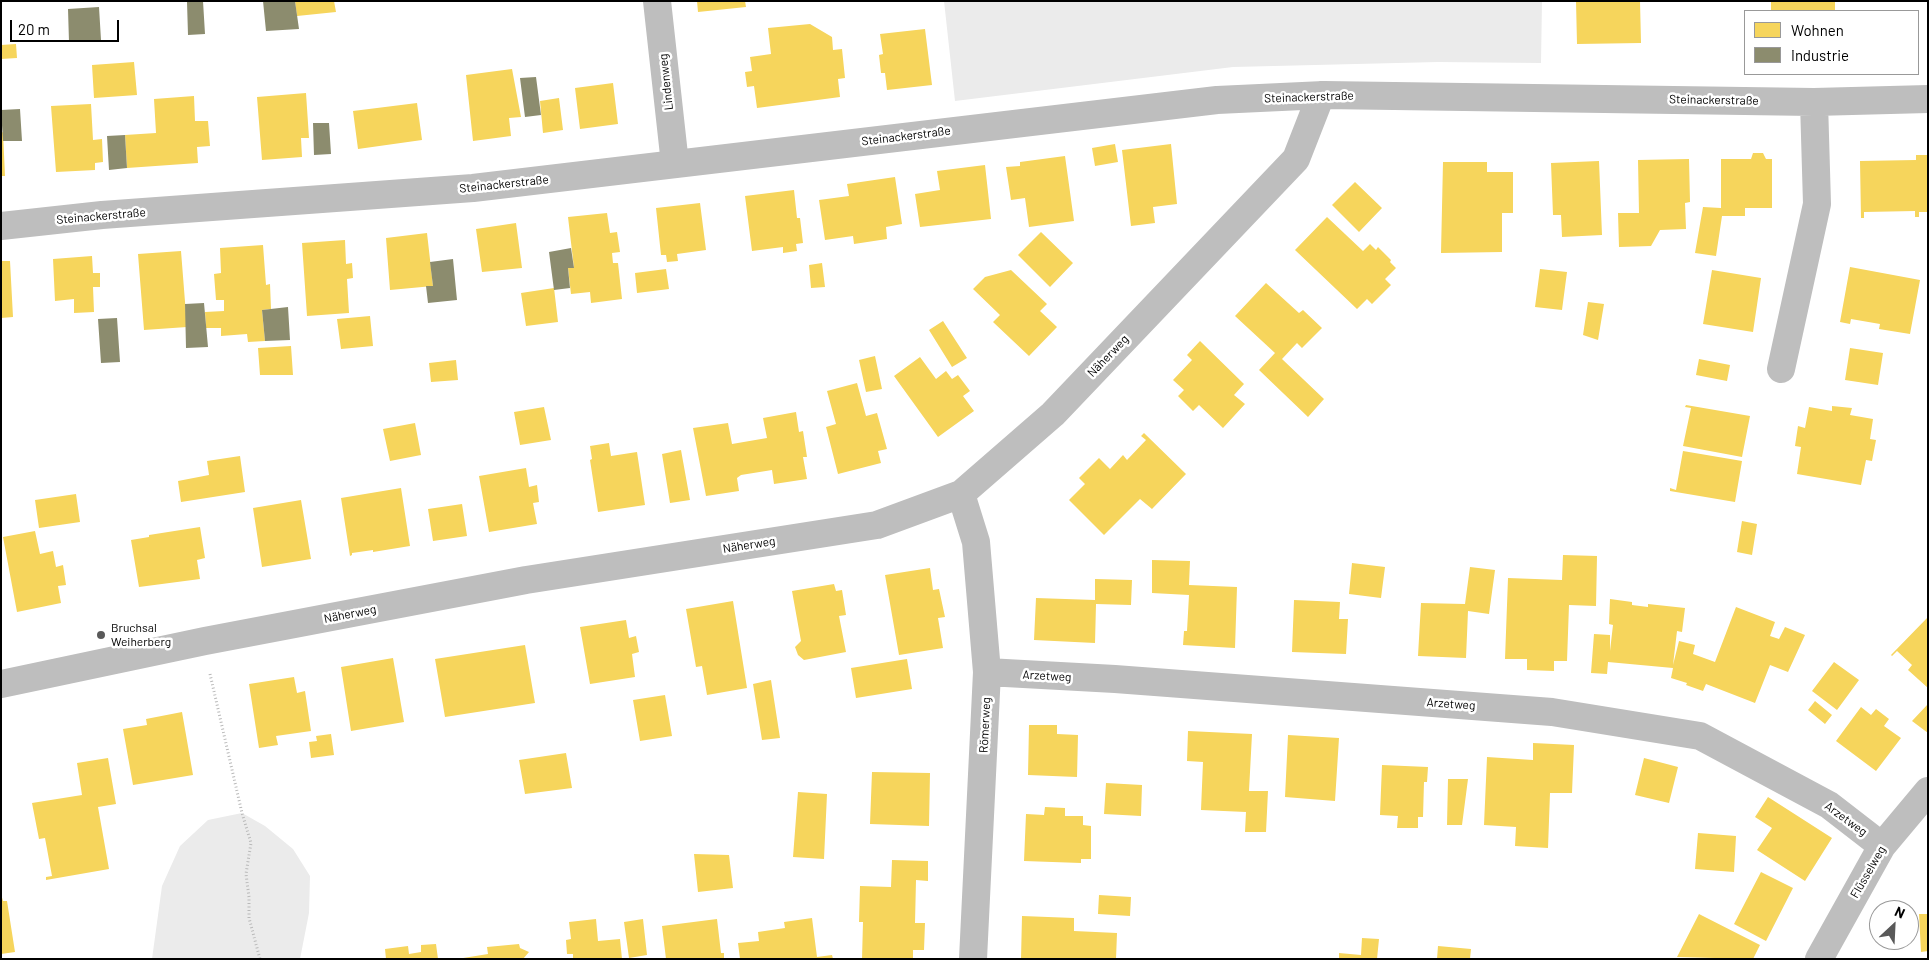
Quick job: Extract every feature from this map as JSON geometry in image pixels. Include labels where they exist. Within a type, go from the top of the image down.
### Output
[{"type":"street","name":"Lindenweg","points":[[657,1],[675,164]]},
{"type":"street","name":"Steinackerstraße","points":[[1,226],[102,215],[473,188],[1207,101],[1321,95],[1814,102],[1928,99]]},
{"type":"street","name":"Näherweg","points":[[1,684],[205,641],[526,580],[877,525],[961,494],[1053,414],[1296,159],[1321,95]]},
{"type":"street","points":[[1781,369],[1816,204],[1814,102]]},
{"type":"street","name":"Römerweg","points":[[961,494],[976,542],[987,672],[973,959]]},
{"type":"street","name":"Arzetweg","points":[[987,672],[1116,679],[1552,712],[1700,736],[1829,805],[1882,846]]},
{"type":"street","name":"Flüsselweg","points":[[1819,959],[1882,846],[1928,791]]},
{"type":"path","points":[[205,641],[207,661],[242,813],[251,843],[246,874],[249,918],[260,959]]},
{"type":"shaded area","points":[[944,1],[1542,1],[1541,63],[1438,62],[1233,67],[955,101]]},
{"type":"shaded area","points":[[242,813],[265,826],[293,849],[310,876],[309,913],[300,959],[152,959],[162,886],[180,846],[208,820]]},
{"type":"building: Wohnen","points":[[295,1],[334,1],[336,12],[297,16]]},
{"type":"building: Wohnen","points":[[697,1],[745,1],[746,7],[698,12]]},
{"type":"building: Wohnen","points":[[1576,1],[1640,1],[1641,43],[1577,44]]},
{"type":"building: Wohnen","points":[[1771,1],[1835,1],[1835,10],[1771,10]]},
{"type":"building: Wohnen","points":[[810,24],[832,37],[833,50],[842,49],[845,78],[838,79],[840,97],[757,108],[754,86],[747,87],[745,72],[752,71],[750,57],[771,54],[768,28]]},
{"type":"building: Wohnen","points":[[925,29],[932,85],[887,90],[885,73],[881,73],[879,55],[883,54],[880,34]]},
{"type":"building: Wohnen","points":[[16,44],[17,58],[1,59],[1,45]]},
{"type":"building: Wohnen","points":[[134,62],[137,95],[94,98],[92,65]]},
{"type":"building: Wohnen","points":[[512,69],[521,117],[509,118],[511,136],[473,141],[466,75]]},
{"type":"building: Wohnen","points":[[613,83],[618,124],[580,129],[575,88]]},
{"type":"building: Wohnen","points":[[306,93],[309,138],[301,138],[302,157],[262,160],[257,97]]},
{"type":"building: Wohnen","points":[[194,96],[195,121],[208,121],[210,146],[197,147],[198,163],[127,168],[125,135],[156,133],[154,99]]},
{"type":"building: Wohnen","points":[[559,98],[563,130],[543,133],[540,101]]},
{"type":"building: Wohnen","points":[[417,103],[422,140],[358,149],[353,111]]},
{"type":"building: Wohnen","points":[[91,104],[93,140],[102,139],[103,162],[95,163],[95,170],[56,172],[51,106]]},
{"type":"building: Wohnen","points":[[3,132],[5,176],[1,176],[1,133]]},
{"type":"building: Wohnen","points":[[1115,144],[1118,162],[1095,166],[1092,148]]},
{"type":"building: Wohnen","points":[[1171,144],[1177,204],[1153,207],[1155,223],[1131,226],[1122,150]]},
{"type":"building: Wohnen","points":[[1753,153],[1763,153],[1766,159],[1772,159],[1772,208],[1745,208],[1745,216],[1722,216],[1716,256],[1695,253],[1703,207],[1721,208],[1721,159],[1751,159]]},
{"type":"building: Wohnen","points":[[1916,155],[1928,155],[1928,212],[1919,212],[1919,217],[1915,217],[1915,211],[1864,212],[1864,218],[1861,218],[1860,161],[1916,160]]},
{"type":"building: Wohnen","points":[[1065,156],[1074,221],[1029,227],[1025,198],[1011,200],[1006,167],[1020,166],[1020,162]]},
{"type":"building: Wohnen","points":[[1689,159],[1690,202],[1685,203],[1686,229],[1660,230],[1651,246],[1619,247],[1618,213],[1639,213],[1638,160]]},
{"type":"building: Wohnen","points":[[1599,161],[1602,235],[1562,237],[1561,215],[1553,215],[1551,163]]},
{"type":"building: Wohnen","points":[[1443,162],[1487,162],[1487,172],[1513,172],[1513,213],[1502,213],[1502,252],[1441,253]]},
{"type":"building: Wohnen","points":[[985,165],[991,219],[920,227],[915,194],[940,190],[937,171]]},
{"type":"building: Wohnen","points":[[895,177],[902,224],[886,227],[887,239],[854,244],[853,236],[825,240],[819,200],[849,196],[847,184]]},
{"type":"building: Wohnen","points":[[1355,182],[1382,208],[1359,232],[1332,205]]},
{"type":"building: Wohnen","points":[[794,190],[797,218],[800,218],[803,243],[796,244],[797,251],[783,253],[783,247],[752,251],[745,196]]},
{"type":"building: Wohnen","points":[[700,203],[706,250],[677,254],[678,261],[667,262],[666,255],[661,255],[656,208]]},
{"type":"building: Wohnen","points":[[607,213],[610,233],[617,232],[620,252],[612,253],[613,263],[618,263],[622,299],[591,303],[590,292],[571,294],[568,268],[574,268],[568,217]]},
{"type":"building: Wohnen","points":[[1327,217],[1363,251],[1370,244],[1376,250],[1378,247],[1396,268],[1385,279],[1391,285],[1372,304],[1367,299],[1357,309],[1295,250]]},
{"type":"building: Wohnen","points":[[516,223],[522,268],[482,272],[476,229]]},
{"type":"building: Wohnen","points":[[1041,232],[1073,263],[1050,287],[1018,255]]},
{"type":"building: Wohnen","points":[[427,233],[433,286],[390,290],[386,238]]},
{"type":"building: Wohnen","points":[[345,240],[346,264],[352,263],[353,278],[347,279],[349,313],[307,316],[302,243]]},
{"type":"building: Wohnen","points":[[263,245],[266,285],[270,284],[271,309],[262,310],[265,341],[248,342],[247,334],[221,336],[221,328],[206,328],[205,312],[224,311],[224,300],[216,300],[214,274],[221,273],[220,248]]},
{"type":"building: Wohnen","points":[[181,251],[187,327],[144,330],[138,254]]},
{"type":"building: Wohnen","points":[[92,256],[93,273],[100,273],[100,287],[93,287],[94,312],[74,313],[74,299],[55,301],[53,259]]},
{"type":"building: Wohnen","points":[[1,261],[10,261],[13,317],[1,318]]},
{"type":"building: Wohnen","points":[[822,263],[825,287],[811,288],[809,265]]},
{"type":"building: Wohnen","points":[[1850,267],[1920,280],[1910,334],[1879,329],[1880,324],[1851,319],[1850,324],[1840,322]]},
{"type":"building: Wohnen","points":[[666,269],[669,289],[637,293],[635,273]]},
{"type":"building: Wohnen","points":[[1540,269],[1567,272],[1562,310],[1535,307]]},
{"type":"building: Wohnen","points":[[1011,270],[1047,304],[1040,311],[1057,327],[1029,356],[993,322],[1000,315],[973,289],[985,277]]},
{"type":"building: Wohnen","points":[[1712,270],[1761,278],[1753,332],[1703,324]]},
{"type":"building: Wohnen","points":[[1266,283],[1299,313],[1303,310],[1322,328],[1302,348],[1297,343],[1282,359],[1324,399],[1308,417],[1259,370],[1275,353],[1235,316]]},
{"type":"building: Wohnen","points":[[554,288],[558,322],[526,326],[521,293]]},
{"type":"building: Wohnen","points":[[1588,302],[1604,304],[1598,340],[1583,335]]},
{"type":"building: Wohnen","points":[[370,316],[373,346],[341,349],[337,319]]},
{"type":"building: Wohnen","points":[[943,321],[967,358],[952,367],[929,330]]},
{"type":"building: Wohnen","points":[[1200,341],[1244,384],[1234,395],[1245,404],[1223,428],[1199,405],[1193,411],[1178,396],[1184,390],[1173,380],[1192,360],[1187,355]]},
{"type":"building: Wohnen","points":[[291,346],[293,375],[260,375],[258,348]]},
{"type":"building: Wohnen","points":[[1850,348],[1883,353],[1878,385],[1845,380]]},
{"type":"building: Wohnen","points":[[875,356],[882,389],[866,392],[859,360]]},
{"type":"building: Wohnen","points":[[920,357],[936,379],[946,371],[952,379],[958,375],[970,391],[963,396],[974,411],[938,437],[894,376]]},
{"type":"building: Wohnen","points":[[1699,359],[1730,365],[1727,381],[1696,375]]},
{"type":"building: Wohnen","points":[[456,360],[458,380],[431,382],[429,363]]},
{"type":"building: Wohnen","points":[[857,383],[866,416],[877,413],[887,449],[878,451],[881,463],[838,474],[826,427],[836,424],[827,391]]},
{"type":"building: Wohnen","points":[[1686,405],[1750,416],[1742,457],[1683,446],[1691,408],[1685,407]]},
{"type":"building: Wohnen","points":[[1832,406],[1852,408],[1850,415],[1873,419],[1870,439],[1876,440],[1872,461],[1866,460],[1861,485],[1797,474],[1801,447],[1795,446],[1798,426],[1805,428],[1809,407],[1832,411]]},
{"type":"building: Wohnen","points":[[544,407],[551,440],[520,445],[514,412]]},
{"type":"building: Wohnen","points":[[796,412],[799,432],[803,431],[807,457],[803,457],[807,479],[774,484],[772,470],[741,475],[737,478],[739,491],[706,496],[693,428],[728,423],[732,444],[767,438],[763,418]]},
{"type":"building: Wohnen","points":[[415,423],[421,455],[390,461],[383,429]]},
{"type":"building: Wohnen","points":[[1144,433],[1186,474],[1152,509],[1140,499],[1104,535],[1069,500],[1085,484],[1079,478],[1099,458],[1110,469],[1123,455],[1127,460],[1146,440],[1141,436]]},
{"type":"building: Wohnen","points":[[609,443],[611,456],[637,452],[645,505],[598,512],[590,460],[592,459],[590,446]]},
{"type":"building: Wohnen","points":[[681,450],[690,500],[670,503],[662,454]]},
{"type":"building: Wohnen","points":[[1683,451],[1742,461],[1735,502],[1670,491],[1670,488],[1676,490]]},
{"type":"building: Wohnen","points":[[240,456],[245,492],[181,502],[178,481],[209,475],[207,461]]},
{"type":"building: Wohnen","points":[[526,468],[529,487],[537,485],[539,502],[533,503],[537,524],[489,532],[479,476]]},
{"type":"building: Wohnen","points":[[401,488],[410,546],[373,552],[373,550],[352,553],[350,556],[341,498]]},
{"type":"building: Wohnen","points":[[76,494],[80,522],[39,528],[35,500]]},
{"type":"building: Wohnen","points":[[301,500],[311,559],[262,567],[253,508]]},
{"type":"building: Wohnen","points":[[462,504],[467,536],[433,541],[428,509]]},
{"type":"building: Wohnen","points":[[1742,521],[1757,524],[1752,555],[1737,552]]},
{"type":"building: Wohnen","points":[[200,527],[205,558],[197,560],[200,579],[139,587],[131,540],[149,537],[149,535]]},
{"type":"building: Wohnen","points":[[35,531],[40,554],[53,551],[56,567],[63,565],[66,585],[58,586],[61,603],[17,612],[3,537]]},
{"type":"building: Wohnen","points":[[1563,555],[1597,556],[1596,606],[1569,605],[1567,661],[1554,661],[1554,671],[1527,670],[1527,659],[1505,659],[1508,578],[1562,580]]},
{"type":"building: Wohnen","points":[[1152,560],[1190,561],[1189,585],[1237,587],[1235,648],[1183,645],[1184,631],[1187,631],[1189,595],[1152,593]]},
{"type":"building: Wohnen","points":[[1352,563],[1385,567],[1381,598],[1349,594]]},
{"type":"building: Wohnen","points":[[1470,567],[1495,570],[1489,614],[1468,611],[1466,658],[1418,656],[1421,603],[1465,604]]},
{"type":"building: Wohnen","points":[[930,568],[933,590],[939,589],[945,617],[938,618],[943,648],[899,655],[885,575]]},
{"type":"building: Wohnen","points":[[1095,579],[1132,580],[1131,605],[1096,604],[1095,643],[1034,640],[1036,598],[1095,600]]},
{"type":"building: Wohnen","points":[[834,584],[836,591],[842,590],[846,615],[839,616],[846,652],[804,660],[798,655],[795,647],[801,641],[792,591]]},
{"type":"building: Wohnen","points":[[1610,599],[1632,602],[1632,605],[1648,607],[1648,604],[1685,608],[1682,632],[1677,631],[1673,665],[1679,641],[1695,645],[1693,654],[1715,662],[1736,607],[1775,622],[1770,636],[1779,639],[1785,627],[1805,635],[1788,672],[1770,665],[1755,703],[1706,684],[1703,691],[1686,685],[1687,683],[1671,678],[1673,668],[1608,662],[1607,674],[1591,673],[1594,634],[1610,635],[1610,651],[1613,625],[1609,624]]},
{"type":"building: Wohnen","points":[[1294,600],[1340,602],[1339,619],[1348,619],[1346,654],[1292,652]]},
{"type":"building: Wohnen","points":[[733,601],[747,688],[707,695],[702,666],[696,667],[686,609]]},
{"type":"building: Wohnen","points":[[1928,617],[1928,688],[1908,670],[1912,665],[1897,651],[1891,655]]},
{"type":"building: Wohnen","points":[[626,620],[629,638],[636,636],[639,652],[632,654],[635,677],[590,684],[580,627]]},
{"type":"building: Wohnen","points":[[525,645],[535,703],[445,717],[435,659]]},
{"type":"building: Wohnen","points":[[393,658],[404,722],[351,731],[341,667]]},
{"type":"building: Wohnen","points":[[907,659],[912,689],[856,698],[851,668]]},
{"type":"building: Wohnen","points":[[1834,662],[1859,680],[1837,710],[1812,691]]},
{"type":"building: Wohnen","points":[[294,677],[297,693],[305,691],[311,731],[276,736],[278,745],[259,748],[249,684]]},
{"type":"building: Wohnen","points":[[771,680],[780,738],[762,740],[753,684]]},
{"type":"building: Wohnen","points":[[665,695],[672,736],[640,741],[633,700]]},
{"type":"building: Wohnen","points":[[1815,701],[1832,715],[1825,724],[1808,710]]},
{"type":"building: Wohnen","points":[[1928,704],[1928,733],[1912,721]]},
{"type":"building: Wohnen","points":[[1861,707],[1871,715],[1876,709],[1889,719],[1884,726],[1901,738],[1876,771],[1836,741]]},
{"type":"building: Wohnen","points":[[182,712],[193,775],[133,785],[123,729],[147,725],[146,719]]},
{"type":"building: Wohnen","points":[[1029,725],[1057,725],[1057,734],[1078,735],[1077,777],[1028,775]]},
{"type":"building: Wohnen","points":[[1188,731],[1252,734],[1249,791],[1268,791],[1266,832],[1245,832],[1246,812],[1201,810],[1203,762],[1187,761]]},
{"type":"building: Wohnen","points":[[331,734],[334,755],[311,758],[309,742],[317,741],[316,736]]},
{"type":"building: Wohnen","points":[[1288,735],[1339,738],[1335,801],[1285,797]]},
{"type":"building: Wohnen","points":[[1533,743],[1574,745],[1572,793],[1550,793],[1548,848],[1515,846],[1516,827],[1484,825],[1487,757],[1533,760]]},
{"type":"building: Wohnen","points":[[566,753],[572,788],[525,794],[519,760]]},
{"type":"building: Wohnen","points":[[108,758],[116,804],[98,807],[109,869],[46,880],[46,877],[52,876],[45,838],[39,839],[32,803],[82,795],[77,763]]},
{"type":"building: Wohnen","points":[[1644,758],[1678,767],[1669,803],[1635,795]]},
{"type":"building: Wohnen","points":[[1382,765],[1428,767],[1427,782],[1424,782],[1423,817],[1418,817],[1418,828],[1397,828],[1398,816],[1380,815]]},
{"type":"building: Wohnen","points":[[872,772],[930,773],[929,826],[870,824]]},
{"type":"building: Wohnen","points":[[1448,779],[1468,779],[1462,825],[1447,825]]},
{"type":"building: Wohnen","points":[[1106,783],[1142,785],[1141,816],[1104,814]]},
{"type":"building: Wohnen","points":[[798,792],[827,794],[824,859],[793,857]]},
{"type":"building: Wohnen","points":[[1768,797],[1832,838],[1805,881],[1757,850],[1772,828],[1755,817]]},
{"type":"building: Wohnen","points":[[1045,807],[1065,808],[1065,816],[1083,816],[1083,825],[1091,826],[1091,859],[1081,859],[1081,863],[1024,861],[1026,814],[1044,815]]},
{"type":"building: Wohnen","points":[[1698,833],[1736,836],[1734,872],[1695,869]]},
{"type":"building: Wohnen","points":[[694,854],[729,855],[733,888],[698,892]]},
{"type":"building: Wohnen","points":[[892,860],[928,861],[928,881],[916,880],[915,923],[925,923],[924,950],[913,950],[913,959],[862,959],[863,922],[859,922],[860,886],[891,887]]},
{"type":"building: Wohnen","points":[[1761,872],[1793,888],[1766,941],[1734,924]]},
{"type":"building: Wohnen","points":[[1,894],[3,901],[7,901],[15,952],[1,954]]},
{"type":"building: Wohnen","points":[[1099,895],[1131,897],[1130,916],[1098,914]]},
{"type":"building: Wohnen","points":[[1699,914],[1760,945],[1753,959],[1677,957]]},
{"type":"building: Wohnen","points":[[1919,914],[1928,914],[1928,951],[1921,952]]},
{"type":"building: Wohnen","points":[[1022,916],[1074,918],[1074,931],[1117,933],[1116,959],[1021,959]]},
{"type":"building: Wohnen","points":[[812,918],[817,957],[832,955],[833,959],[740,959],[738,943],[759,941],[758,932],[785,928],[784,922]]},
{"type":"building: Wohnen","points":[[596,919],[598,941],[620,939],[622,959],[573,959],[573,954],[567,954],[566,940],[571,939],[569,922]]},
{"type":"building: Wohnen","points":[[643,919],[647,955],[629,958],[624,922]]},
{"type":"building: Wohnen","points":[[717,919],[721,953],[724,953],[724,959],[666,959],[662,926]]},
{"type":"building: Wohnen","points":[[1362,938],[1379,939],[1377,959],[1339,959],[1339,953],[1361,955]]},
{"type":"building: Wohnen","points":[[436,944],[438,959],[386,959],[385,949],[408,946],[409,954],[421,952],[421,945]]},
{"type":"building: Wohnen","points":[[519,944],[520,948],[529,952],[523,959],[457,959],[488,954],[487,947]]},
{"type":"building: Wohnen","points":[[1438,946],[1471,949],[1470,959],[1437,959]]},
{"type":"building: Industrie","points":[[203,1],[205,34],[188,35],[187,2]]},
{"type":"building: Industrie","points":[[263,1],[295,1],[299,29],[266,31]]},
{"type":"building: Industrie","points":[[99,7],[101,40],[69,42],[68,9]]},
{"type":"building: Industrie","points":[[536,77],[541,115],[525,117],[520,78]]},
{"type":"building: Industrie","points":[[20,109],[22,141],[3,141],[1,110]]},
{"type":"building: Industrie","points":[[313,123],[329,123],[331,154],[314,155]]},
{"type":"building: Industrie","points":[[125,135],[127,168],[109,170],[107,136]]},
{"type":"building: Industrie","points":[[571,248],[574,268],[568,268],[570,288],[554,290],[549,252]]},
{"type":"building: Industrie","points":[[453,259],[457,300],[428,303],[426,286],[433,286],[430,262]]},
{"type":"building: Industrie","points":[[204,303],[208,347],[186,348],[185,304]]},
{"type":"building: Industrie","points":[[288,307],[290,340],[265,341],[262,310]]},
{"type":"building: Industrie","points":[[117,318],[120,362],[101,363],[98,319]]},
{"type":"place","name":"Bruchsal Weiherberg","points":[[101,635]]}]
